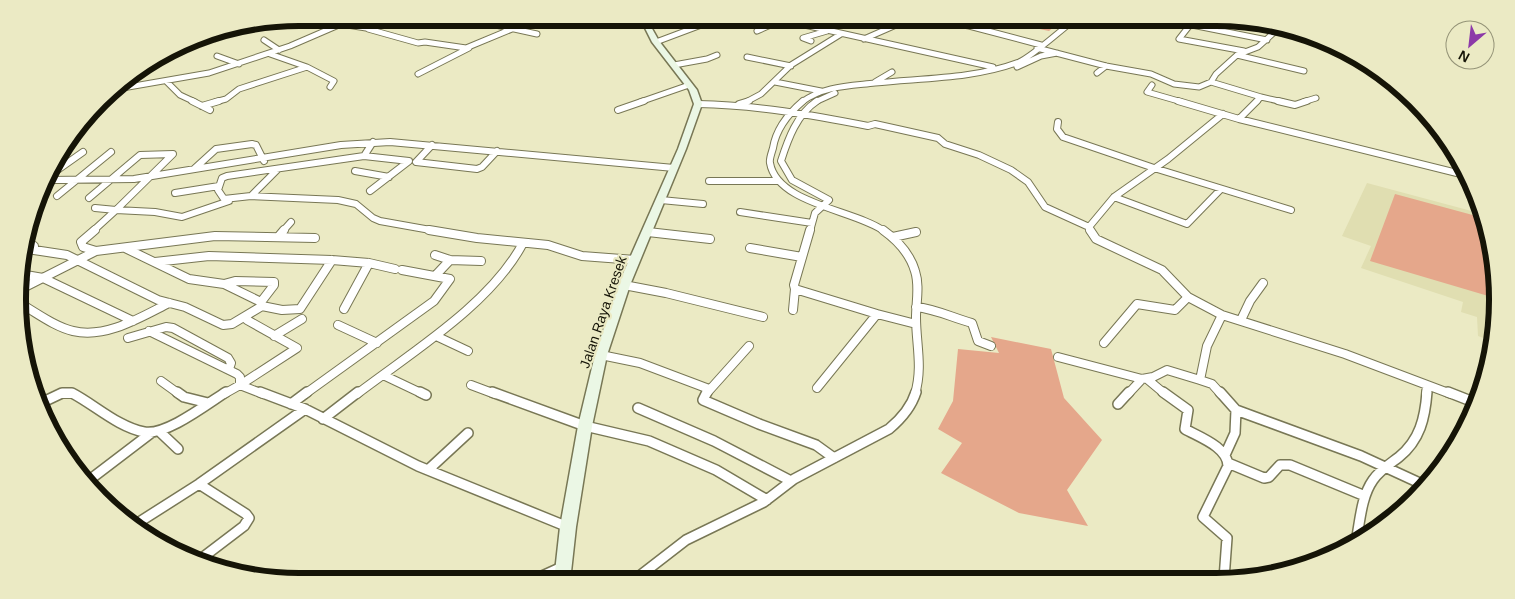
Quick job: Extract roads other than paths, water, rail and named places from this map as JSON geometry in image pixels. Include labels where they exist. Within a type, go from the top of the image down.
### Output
[{"type":"main road","points":[[647,26],[656,42],[693,90],[698,104]]},
{"type":"main road","name":"Jalan Raya Kresek","points":[[563,573],[568,527],[584,426],[601,355],[624,285],[648,232],[698,104]]},
{"type":"street","points":[[127,88],[199,76],[270,54],[335,26]]},
{"type":"street","points":[[357,26],[418,43],[426,42],[469,48]]},
{"type":"street","points":[[366,28],[373,26]]},
{"type":"street","points":[[499,26],[537,34]]},
{"type":"street","points":[[656,42],[699,26]]},
{"type":"street","points":[[757,31],[768,26]]},
{"type":"street","points":[[807,26],[997,68]]},
{"type":"street","points":[[864,39],[895,26]]},
{"type":"street","points":[[965,26],[1057,53],[1106,66],[1151,74],[1174,84],[1194,87],[1204,86],[1211,82],[1216,74],[1237,55],[1258,47],[1274,33]]},
{"type":"street","points":[[857,87],[874,83],[997,68],[1021,61],[1067,26]]},
{"type":"street","points":[[1189,26],[1179,39],[1246,51]]},
{"type":"street","points":[[1195,26],[1266,40]]},
{"type":"street","points":[[418,74],[512,29]]},
{"type":"street","points":[[811,40],[803,38],[827,31]]},
{"type":"street","points":[[733,105],[750,102],[791,66],[842,34]]},
{"type":"street","points":[[264,40],[279,50]]},
{"type":"street","points":[[778,181],[779,145],[784,136],[791,112],[818,96],[840,89],[985,75],[1019,67],[1041,56],[1057,53]]},
{"type":"street","points":[[270,54],[307,67],[334,81],[330,87]]},
{"type":"street","points":[[674,65],[707,59],[717,55]]},
{"type":"street","points":[[1237,55],[1304,72]]},
{"type":"street","points":[[217,56],[239,64]]},
{"type":"street","points":[[747,57],[791,66]]},
{"type":"street","points":[[1097,73],[1106,66]]},
{"type":"street","points":[[202,106],[226,99],[240,90],[307,67]]},
{"type":"street","points":[[874,83],[892,72]]},
{"type":"street","points":[[167,82],[180,95],[210,110]]},
{"type":"street","points":[[775,82],[818,96]]},
{"type":"street","points":[[1211,82],[1295,105],[1316,98]]},
{"type":"street","points":[[618,110],[689,85]]},
{"type":"street","points":[[1152,85],[1146,92],[1323,144],[1458,174]]},
{"type":"street","points":[[771,153],[801,114],[818,96]]},
{"type":"street","points":[[1239,119],[1261,97]]},
{"type":"street","points":[[698,104],[733,105],[791,112],[868,126],[875,124],[938,138],[945,144],[979,155],[1020,175],[1028,182],[1046,207],[1089,227],[1091,234],[1096,239],[1162,270],[1188,297],[1222,315],[1345,354],[1469,401]]},
{"type":"street","points":[[1089,227],[1114,197],[1168,159],[1223,114]]},
{"type":"street","points":[[1058,122],[1056,129],[1063,137],[1154,168],[1291,210]]},
{"type":"street","points":[[53,180],[108,181],[148,177],[341,145],[373,142],[432,145],[674,168]]},
{"type":"street","points":[[364,156],[373,142]]},
{"type":"street","points":[[194,169],[216,149],[255,144],[263,158],[265,170]]},
{"type":"street","points":[[416,162],[432,145]]},
{"type":"street","points":[[231,200],[224,199],[218,190],[222,178],[227,176],[364,156],[477,169],[482,167],[497,151]]},
{"type":"street","points":[[60,168],[83,152]]},
{"type":"street","points":[[57,196],[111,152]]},
{"type":"street","points":[[771,153],[778,159],[792,180],[827,198],[825,203],[815,213],[794,279],[793,310]]},
{"type":"street","points":[[771,153],[778,159]]},
{"type":"street","points":[[89,198],[140,154],[173,154],[81,242],[83,246],[96,251]]},
{"type":"street","points":[[370,191],[408,161]]},
{"type":"street","points":[[251,196],[278,169]]},
{"type":"street","points":[[355,170],[389,177]]},
{"type":"street","points":[[643,573],[692,536],[767,500],[791,481],[884,432],[902,418],[912,402],[919,384],[920,344],[916,324],[917,275],[895,236],[873,222],[825,203],[797,196],[778,181],[709,181]]},
{"type":"street","points":[[175,193],[219,186]]},
{"type":"street","points":[[1114,197],[1186,224],[1221,189]]},
{"type":"street","points":[[95,208],[155,212],[182,217],[231,200],[251,196],[338,200],[356,204],[372,218],[380,221],[477,238],[553,246],[582,256],[635,260]]},
{"type":"street","points":[[661,200],[703,204]]},
{"type":"street","points":[[740,212],[812,222]]},
{"type":"street","points":[[279,236],[291,222]]},
{"type":"street","points":[[648,232],[710,239]]},
{"type":"street","points":[[895,236],[916,232]]},
{"type":"street","points":[[27,286],[96,251],[215,236],[315,238]]},
{"type":"street","points":[[323,419],[436,336],[483,295],[513,262],[523,243]]},
{"type":"street","points":[[32,245],[34,250],[64,253],[158,300],[185,307],[226,326],[261,304],[274,285],[273,282],[235,281],[224,284]]},
{"type":"street","points":[[125,248],[192,280],[224,284],[261,304],[282,310],[300,309],[332,260]]},
{"type":"street","points":[[750,248],[802,256]]},
{"type":"street","points":[[435,255],[450,260],[481,261]]},
{"type":"street","points":[[155,262],[209,256],[332,260],[369,263],[450,279],[434,301],[291,404]]},
{"type":"street","points":[[435,276],[450,260]]},
{"type":"street","points":[[344,309],[369,263]]},
{"type":"street","points":[[28,275],[43,278],[133,321]]},
{"type":"street","points":[[1242,320],[1250,301],[1262,283]]},
{"type":"street","points":[[624,285],[666,293],[763,317]]},
{"type":"street","points":[[794,289],[916,324]]},
{"type":"street","points":[[1104,343],[1136,304],[1175,310],[1188,297]]},
{"type":"street","points":[[26,307],[73,330],[103,331],[133,321],[169,303]]},
{"type":"street","points":[[916,307],[934,309],[952,318],[972,323],[977,341],[991,346]]},
{"type":"street","points":[[817,388],[877,314]]},
{"type":"street","points":[[1200,380],[1201,369],[1214,327],[1222,315]]},
{"type":"street","points":[[274,336],[302,319]]},
{"type":"street","points":[[92,477],[155,432],[171,426],[297,348],[247,320]]},
{"type":"street","points":[[338,325],[377,342]]},
{"type":"street","points":[[128,338],[149,331],[173,328],[228,358],[231,363],[228,369]]},
{"type":"street","points":[[149,331],[228,369],[240,377],[240,385]]},
{"type":"street","points":[[436,336],[468,351]]},
{"type":"street","points":[[749,346],[703,399],[707,403],[816,445],[834,458]]},
{"type":"street","points":[[601,355],[640,364],[710,389]]},
{"type":"street","points":[[1058,357],[1145,379],[1188,410],[1185,429],[1217,447],[1227,459],[1264,478],[1269,477],[1280,465],[1290,465],[1365,496]]},
{"type":"street","points":[[1118,404],[1145,379],[1167,370],[1212,384],[1236,410],[1308,435],[1419,483]]},
{"type":"street","points":[[383,375],[426,395]]},
{"type":"street","points":[[161,381],[184,397],[208,403]]},
{"type":"street","points":[[240,385],[305,409],[428,470],[568,527]]},
{"type":"street","points":[[471,385],[584,426],[649,441],[716,470],[767,500]]},
{"type":"street","points":[[1358,532],[1365,496],[1371,481],[1409,448],[1418,437],[1426,415],[1427,385]]},
{"type":"street","points":[[46,400],[62,393],[72,393],[136,429],[155,432],[178,449]]},
{"type":"street","points":[[638,408],[714,441],[791,481]]},
{"type":"street","points":[[140,521],[199,484],[305,409]]},
{"type":"street","points":[[1224,573],[1227,538],[1203,518],[1235,440],[1238,429],[1236,410]]},
{"type":"street","points":[[428,470],[468,433]]},
{"type":"street","points":[[199,484],[250,518],[244,526],[205,556]]},
{"type":"street","points":[[549,573],[564,566]]}]
